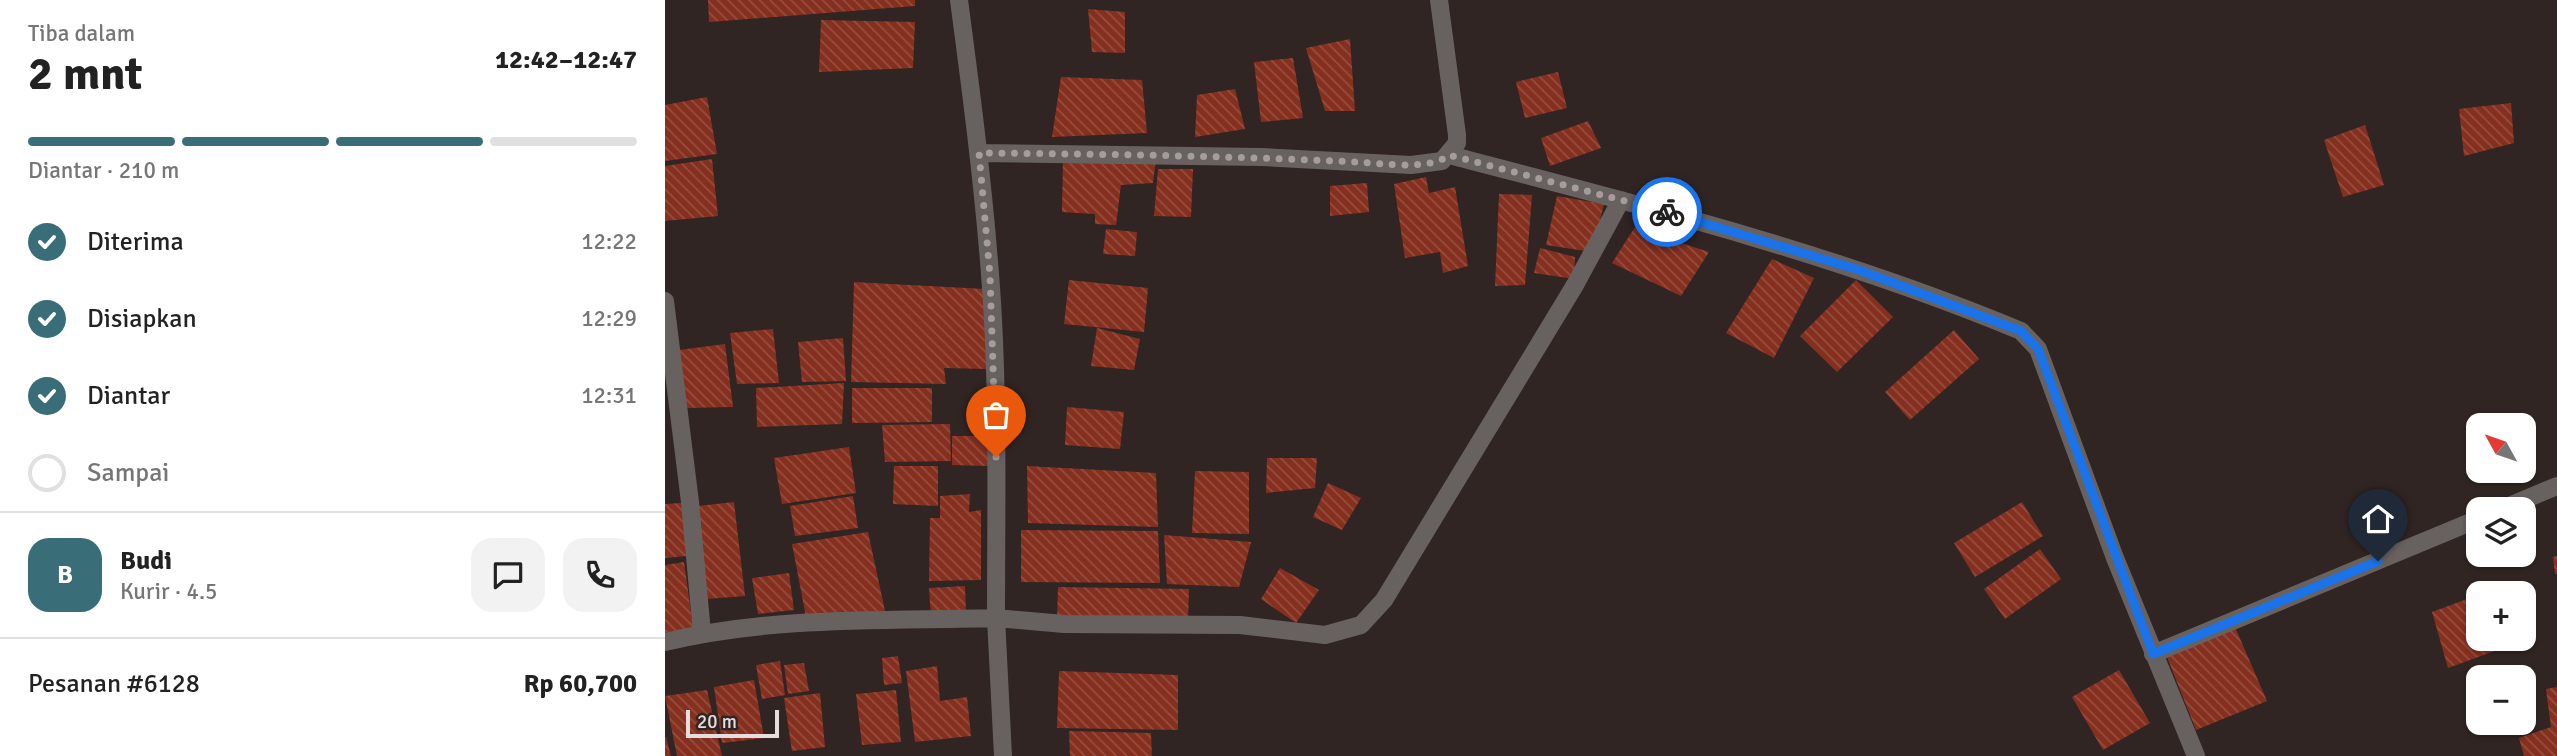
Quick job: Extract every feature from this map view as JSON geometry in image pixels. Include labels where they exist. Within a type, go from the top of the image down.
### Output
[{"type":"street","points":[[959,0],[979,153],[990,275],[995,409],[996,618],[1003,756]]},
{"type":"street","points":[[979,153],[1262,158],[1411,165],[1442,161],[1457,143],[1457,135],[1439,0]]},
{"type":"street","points":[[1449,155],[1621,200],[1859,270],[2021,331],[2038,349],[2153,654],[2196,756]]},
{"type":"street","points":[[665,642],[702,633],[851,621],[996,618],[1064,624],[1240,625],[1325,635],[1361,625],[1384,600],[1575,285],[1621,200]]},
{"type":"street","points":[[665,301],[690,502],[702,633]]},
{"type":"street","points":[[2531,497],[2557,486]]},
{"type":"street","points":[[2153,654],[2466,524]]},
{"type":"building","points":[[708,0],[915,0],[915,6],[709,22]]},
{"type":"building","points":[[1088,9],[1125,12],[1125,53],[1092,52]]},
{"type":"building","points":[[821,20],[915,22],[913,68],[819,72]]},
{"type":"building","points":[[1350,39],[1355,111],[1325,111],[1306,48]]},
{"type":"building","points":[[1293,58],[1303,118],[1261,122],[1254,62]]},
{"type":"building","points":[[1558,72],[1567,108],[1525,118],[1516,82]]},
{"type":"building","points":[[1061,77],[1142,80],[1147,133],[1052,137]]},
{"type":"building","points":[[1235,89],[1245,129],[1195,137],[1197,95]]},
{"type":"building","points":[[707,97],[717,154],[665,161],[665,105]]},
{"type":"building","points":[[2511,103],[2514,143],[2464,156],[2459,109]]},
{"type":"building","points":[[1588,121],[1601,148],[1550,166],[1541,138]]},
{"type":"building","points":[[2365,125],[2384,185],[2343,197],[2324,140]]},
{"type":"building","points":[[1063,157],[1156,159],[1153,183],[1121,185],[1116,225],[1095,224],[1095,214],[1062,212]]},
{"type":"building","points":[[712,159],[718,216],[665,221],[665,166]]},
{"type":"building","points":[[1158,169],[1193,169],[1191,217],[1154,216]]},
{"type":"building","points":[[1426,177],[1429,193],[1455,187],[1468,266],[1443,273],[1440,252],[1405,258],[1394,184]]},
{"type":"building","points":[[1367,183],[1369,212],[1330,216],[1330,186]]},
{"type":"building","points":[[1499,194],[1532,195],[1525,285],[1495,286]]},
{"type":"building","points":[[1557,196],[1604,204],[1592,252],[1546,245]]},
{"type":"building","points":[[1642,216],[1682,232],[1675,241],[1709,252],[1681,296],[1612,263]]},
{"type":"building","points":[[1106,229],[1137,232],[1135,256],[1103,254]]},
{"type":"building","points":[[1540,248],[1575,257],[1574,279],[1534,273]]},
{"type":"building","points":[[1772,259],[1814,278],[1774,358],[1726,333]]},
{"type":"building","points":[[1069,280],[1148,288],[1144,332],[1064,324]]},
{"type":"building","points":[[1856,280],[1893,317],[1837,372],[1800,336]]},
{"type":"building","points":[[854,282],[985,289],[988,369],[944,368],[946,384],[851,382]]},
{"type":"building","points":[[1097,328],[1140,339],[1134,370],[1091,366]]},
{"type":"building","points":[[773,329],[779,383],[737,384],[730,333]]},
{"type":"building","points":[[1954,330],[1979,359],[1910,420],[1885,392]]},
{"type":"building","points":[[843,338],[846,381],[802,382],[798,342]]},
{"type":"building","points":[[725,344],[733,407],[686,408],[679,350]]},
{"type":"building","points":[[844,383],[842,424],[757,427],[756,388]]},
{"type":"building","points":[[852,388],[932,388],[932,422],[852,423]]},
{"type":"building","points":[[1067,407],[1124,412],[1120,449],[1065,445]]},
{"type":"building","points":[[950,424],[951,461],[885,462],[882,425]]},
{"type":"building","points":[[952,436],[988,436],[988,466],[952,465]]},
{"type":"building","points":[[849,447],[856,493],[782,504],[774,458]]},
{"type":"building","points":[[1267,458],[1317,458],[1315,488],[1266,493]]},
{"type":"building","points":[[894,466],[938,466],[938,506],[893,504]]},
{"type":"building","points":[[1027,466],[1156,473],[1158,527],[1028,523]]},
{"type":"building","points":[[1195,471],[1249,472],[1249,534],[1192,533]]},
{"type":"building","points":[[1328,483],[1361,498],[1342,530],[1313,517]]},
{"type":"building","points":[[970,494],[969,512],[981,510],[981,580],[929,581],[930,518],[940,518],[940,496]]},
{"type":"building","points":[[853,496],[858,528],[795,536],[790,506]]},
{"type":"building","points":[[734,502],[745,596],[706,599],[698,506]]},
{"type":"building","points":[[2022,502],[2043,536],[1975,577],[1954,543]]},
{"type":"building","points":[[682,503],[687,556],[665,558],[665,504]]},
{"type":"building","points":[[1021,530],[1158,531],[1160,583],[1021,582]]},
{"type":"building","points":[[868,532],[885,611],[806,617],[792,544]]},
{"type":"building","points":[[1164,535],[1251,542],[1239,587],[1167,584]]},
{"type":"building","points":[[2040,549],[2061,579],[2005,619],[1984,589]]},
{"type":"building","points":[[2557,556],[2557,574],[2555,574],[2553,557]]},
{"type":"building","points":[[684,562],[693,627],[665,633],[665,565]]},
{"type":"building","points":[[1280,568],[1319,590],[1296,623],[1261,599]]},
{"type":"building","points":[[789,573],[794,610],[758,614],[752,578]]},
{"type":"building","points":[[965,586],[966,615],[931,617],[929,588]]},
{"type":"building","points":[[1058,587],[1189,589],[1188,621],[1057,620]]},
{"type":"building","points":[[2466,599],[2466,651],[2495,651],[2448,668],[2432,612]]},
{"type":"building","points":[[2235,627],[2267,701],[2196,730],[2167,657]]},
{"type":"building","points":[[898,656],[902,683],[884,685],[882,658]]},
{"type":"building","points":[[780,661],[785,695],[762,699],[756,665]]},
{"type":"building","points":[[804,663],[809,691],[788,694],[784,665]]},
{"type":"building","points":[[937,666],[940,701],[967,697],[971,736],[915,742],[906,671]]},
{"type":"building","points":[[2119,670],[2150,723],[2103,750],[2072,697]]},
{"type":"building","points":[[1059,671],[1178,675],[1178,730],[1057,728]]},
{"type":"building","points":[[754,680],[764,738],[722,743],[714,687]]},
{"type":"building","points":[[2557,687],[2557,756],[2524,756],[2519,738],[2536,735],[2536,732],[2551,727],[2546,689]]},
{"type":"building","points":[[707,690],[722,756],[677,756],[665,696]]},
{"type":"building","points":[[896,690],[901,742],[862,745],[856,694]]},
{"type":"building","points":[[820,693],[825,747],[792,751],[784,698]]},
{"type":"building","points":[[1069,731],[1151,733],[1152,756],[1070,756]]},
{"type":"building","points":[[666,737],[671,756],[665,756]]},
{"type":"way so far","points":[[996,457],[990,275],[979,153],[1262,158],[1411,165],[1442,161],[1449,155],[1667,212]]},
{"type":"route","points":[[1667,212],[1859,270],[2021,331],[2038,349],[2153,654],[2378,561]]}]
